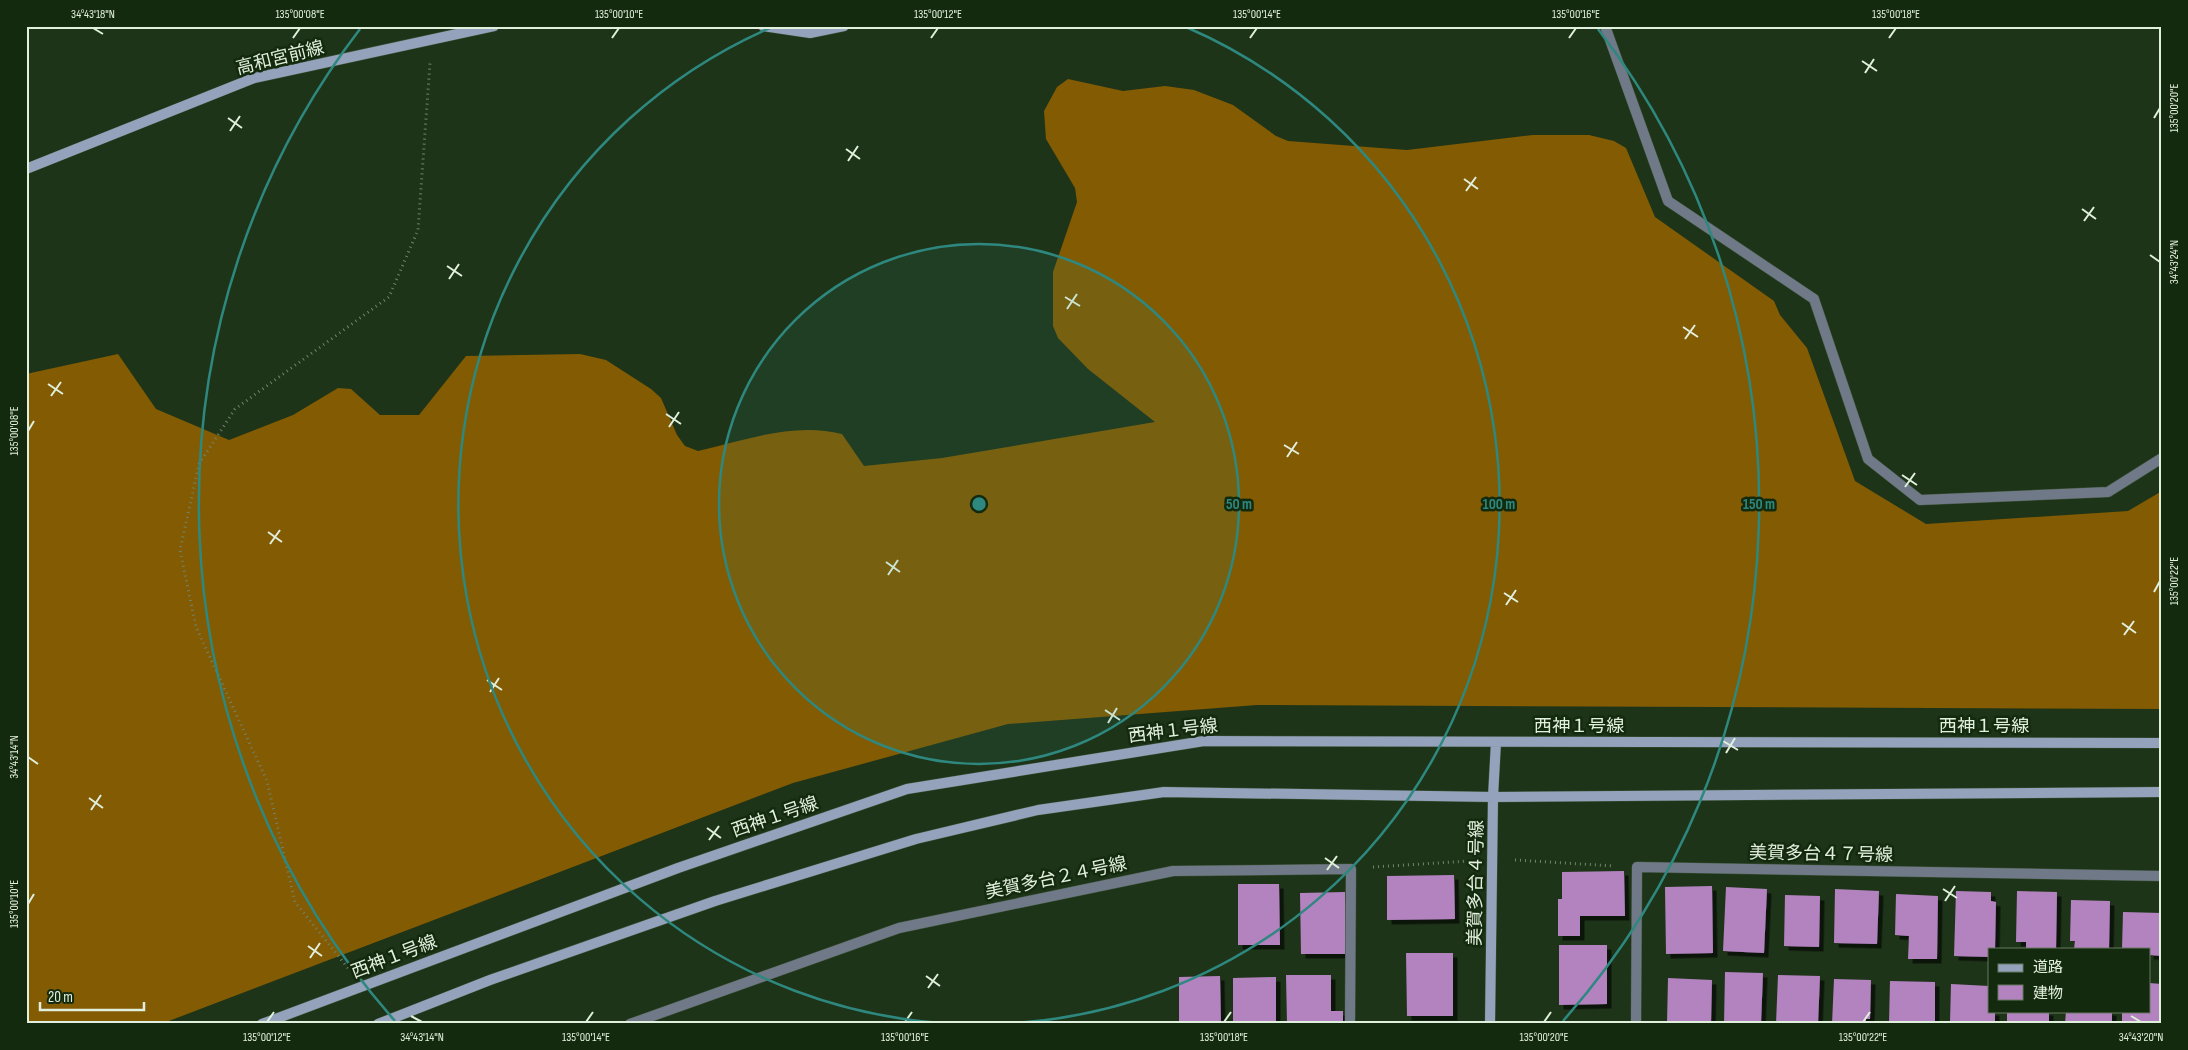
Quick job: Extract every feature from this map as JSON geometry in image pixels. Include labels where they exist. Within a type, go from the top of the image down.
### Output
[{"type":"street","name":"高和宮前線","points":[[26,169],[254,78],[494,26]]},
{"type":"street","points":[[763,26],[810,33],[844,26]]},
{"type":"street","points":[[1605,26],[1668,202],[1814,300],[1868,458],[1920,500],[2108,492],[2162,458]]},
{"type":"street","name":"西神１号線","points":[[262,1024],[678,868],[907,789],[1204,741],[2162,743]]},
{"type":"street","name":"美賀多台４号線","points":[[1490,1024],[1493,797],[1496,742]]},
{"type":"street","points":[[378,1024],[490,980],[715,901],[916,839],[1038,810],[1164,792],[1493,797],[2162,792]]},
{"type":"street","points":[[1636,1024],[1637,867]]},
{"type":"street","name":"美賀多台４７号線","points":[[1637,867],[2162,876]]},
{"type":"street","points":[[1350,1024],[1351,869]]},
{"type":"street","name":"美賀多台２４号線","points":[[630,1024],[899,928],[1173,871],[1351,869]]},
{"type":"path","points":[[362,986],[296,902],[268,781],[196,627],[180,550],[199,464],[235,409],[389,297],[418,230],[431,40]]},
{"type":"path","points":[[1351,869],[1492,859],[1637,867]]},
{"type":"shaded area","points":[[1068,79],[1123,91],[1165,86],[1194,90],[1233,105],[1276,136],[1288,141],[1407,150],[1533,135],[1589,135],[1614,141],[1626,148],[1655,217],[1774,301],[1780,315],[1807,348],[1855,481],[1926,524],[2128,511],[2162,491],[2162,709],[1257,705],[1008,724],[793,783],[161,1024],[26,1024],[26,374],[118,354],[156,409],[229,440],[293,415],[338,388],[351,389],[380,415],[419,415],[466,356],[580,354],[606,360],[651,389],[661,398],[677,435],[685,446],[698,451],[788,431],[824,431],[842,434],[864,466],[942,458],[1155,422],[1088,369],[1058,338],[1053,326],[1053,272],[1077,202],[1075,188],[1046,139],[1044,111],[1057,87]]},
{"type":"building","points":[[1624,871],[1625,916],[1580,916],[1580,936],[1558,936],[1558,899],[1562,899],[1562,872]]},
{"type":"building","points":[[1454,875],[1455,919],[1387,920],[1387,876]]},
{"type":"building","points":[[1238,884],[1279,884],[1280,945],[1238,945]]},
{"type":"building","points":[[1712,886],[1713,953],[1666,954],[1665,887]]},
{"type":"building","points":[[1726,887],[1767,889],[1764,953],[1723,951]]},
{"type":"building","points":[[1835,889],[1879,891],[1877,944],[1834,943]]},
{"type":"building","points":[[1956,891],[1991,892],[1991,901],[1996,902],[1995,948],[1988,948],[1988,957],[1954,956]]},
{"type":"building","points":[[2017,891],[2057,892],[2056,948],[2026,948],[2026,942],[2016,942]]},
{"type":"building","points":[[1345,892],[1346,954],[1301,954],[1300,893]]},
{"type":"building","points":[[1896,894],[1938,896],[1937,959],[1908,959],[1909,936],[1895,935]]},
{"type":"building","points":[[1785,895],[1820,896],[1819,947],[1784,946]]},
{"type":"building","points":[[2071,900],[2110,901],[2109,948],[2074,948],[2075,941],[2070,941]]},
{"type":"building","points":[[2123,912],[2162,913],[2162,956],[2150,955],[2150,948],[2122,948]]},
{"type":"building","points":[[1559,945],[1607,945],[1607,1004],[1559,1005]]},
{"type":"building","points":[[1406,953],[1453,953],[1453,1016],[1407,1016]]},
{"type":"building","points":[[1725,972],[1763,973],[1761,1024],[1724,1024]]},
{"type":"building","points":[[1286,975],[1331,975],[1331,1011],[1343,1011],[1343,1024],[1287,1024]]},
{"type":"building","points":[[1778,975],[1820,976],[1818,1024],[1776,1024]]},
{"type":"building","points":[[1220,976],[1221,1024],[1179,1024],[1179,977]]},
{"type":"building","points":[[1276,977],[1276,1024],[1233,1024],[1233,978]]},
{"type":"building","points":[[1668,978],[1712,980],[1711,1024],[1667,1024]]},
{"type":"building","points":[[1834,979],[1871,980],[1870,1019],[1866,1019],[1866,1024],[1832,1024]]},
{"type":"building","points":[[1890,981],[1935,982],[1935,1024],[1889,1024]]},
{"type":"building","points":[[2150,983],[2162,984],[2162,1024],[2122,1024],[2122,1012],[2150,1012]]},
{"type":"building","points":[[1951,984],[1988,986],[1988,1012],[1995,1012],[1995,1024],[1950,1023]]},
{"type":"building","points":[[2007,1012],[2049,1012],[2049,1024],[2007,1024]]},
{"type":"building","points":[[2066,1012],[2112,1012],[2112,1024],[2065,1024]]}]
